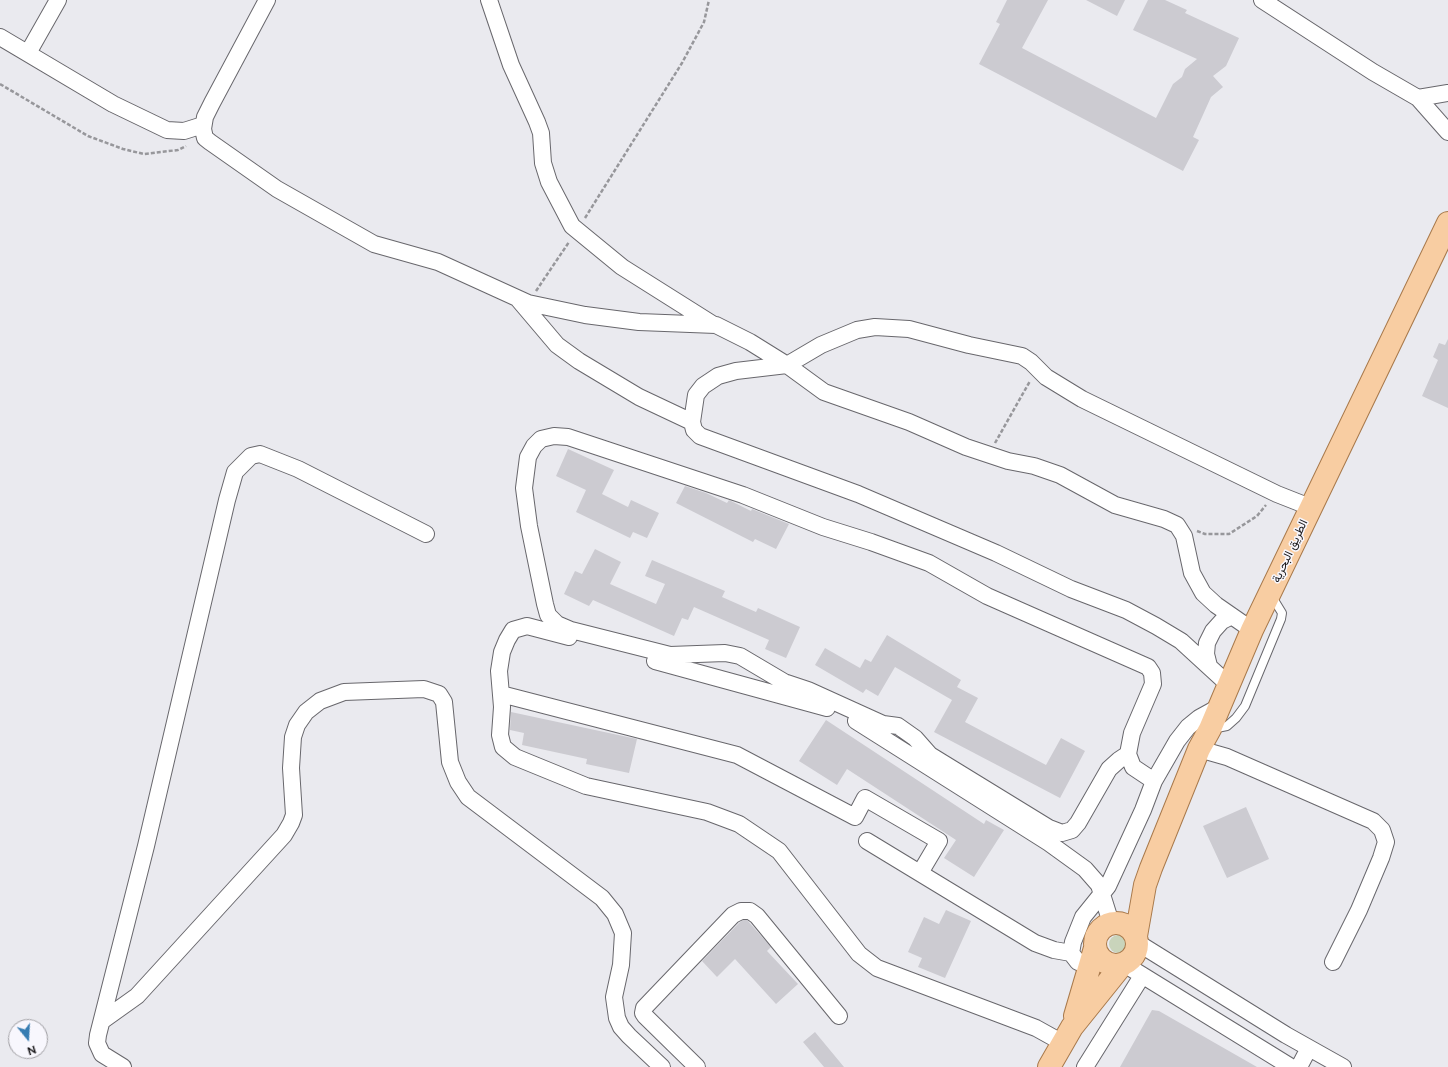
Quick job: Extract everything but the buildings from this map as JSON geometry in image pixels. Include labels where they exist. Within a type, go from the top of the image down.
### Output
[{"type":"main road","name":"الطريق البحرية","points":[[1137,940],[1145,885],[1199,749],[1210,729],[1252,630],[1448,223]]},
{"type":"main road","name":"الطريق البحرية","points":[[1112,923],[1145,885]]},
{"type":"main road","points":[[1049,1067],[1067,1035],[1122,965],[1133,958],[1137,951],[1137,940],[1126,925],[1112,923],[1104,926],[1095,938],[1092,957],[1067,1035]]},
{"type":"main road","points":[[1092,957],[1100,959],[1106,964],[1122,965]]},
{"type":"street","points":[[204,132],[212,103],[267,0]]},
{"type":"street","points":[[489,0],[511,65],[541,133],[543,163],[549,182],[565,216],[577,231],[622,267],[716,325],[750,342],[787,365],[824,392],[909,422],[988,455],[1034,466],[1060,475],[1115,505],[1164,519],[1177,525],[1184,536],[1192,573],[1197,585],[1216,605],[1252,630]]},
{"type":"street","points":[[1262,0],[1373,72],[1418,98],[1448,132]]},
{"type":"street","points":[[28,53],[52,2]]},
{"type":"street","points":[[0,38],[113,104],[167,130],[204,132],[276,189],[356,236],[374,244],[438,262],[523,301],[585,315],[638,322],[716,325]]},
{"type":"street","points":[[1418,98],[1448,93]]},
{"type":"street","points":[[523,301],[557,344],[579,361],[639,397],[692,422]]},
{"type":"street","points":[[1229,685],[1209,666],[1169,633],[1126,610],[1071,589],[996,553],[858,494],[700,436],[694,430],[692,422],[696,395],[711,379],[736,371],[787,365],[844,334],[867,327],[909,329],[969,345],[1015,354],[1027,358],[1046,378],[1082,399],[1276,494],[1310,508]]},
{"type":"street","points":[[1128,754],[1109,769],[1078,824],[1072,830],[1062,833],[1049,828],[930,755],[915,738],[898,726],[883,724],[808,690],[784,682],[740,656],[725,653],[670,655],[570,630],[557,624],[548,615],[529,526],[524,488],[528,457],[541,439],[554,436],[568,437],[736,492],[823,527],[871,542],[929,563],[987,596],[1148,667],[1152,673],[1153,684],[1132,733],[1128,754],[1133,767],[1154,781]]},
{"type":"street","points":[[123,1067],[102,1054],[97,1043],[146,846],[227,500],[235,472],[251,456],[260,454],[304,472],[426,534]]},
{"type":"street","points":[[1209,666],[1206,654],[1207,643],[1213,631],[1222,621],[1232,616]]},
{"type":"street","points":[[1067,1035],[1036,1028],[877,968],[859,954],[779,851],[760,836],[739,824],[707,812],[586,786],[515,757],[503,747],[500,735],[501,694],[499,671],[505,646],[513,630],[527,626],[819,705],[852,718],[1049,843],[1085,869],[1099,885],[1112,923]]},
{"type":"street","points":[[102,1021],[137,996],[273,848],[289,827],[294,814],[291,768],[293,738],[297,725],[306,712],[320,701],[344,692],[424,689],[433,690],[439,694],[444,702],[450,762],[458,782],[468,797],[597,894],[614,914],[623,934],[621,965],[614,997],[617,1018],[621,1027],[629,1036],[662,1067]]},
{"type":"street","points":[[501,694],[737,755],[855,816],[865,798],[939,841],[920,873]]},
{"type":"street","points":[[1071,953],[1073,942],[1083,917],[1102,895],[1115,874],[1161,766],[1188,727],[1209,711],[1219,707]]},
{"type":"street","points":[[1199,749],[1227,757],[1338,805],[1374,821],[1382,830],[1386,842],[1381,858],[1359,910],[1333,962]]},
{"type":"street","points":[[867,841],[1035,943],[1054,950],[1071,953],[1078,962],[1092,957]]},
{"type":"street","points":[[697,1067],[645,1016],[643,1013],[644,1008],[733,915],[741,911],[750,911],[757,916],[839,1016]]},
{"type":"street","points":[[1137,940],[1286,1035],[1343,1067]]},
{"type":"street","points":[[1122,965],[1142,976],[1274,1062],[1291,1067]]},
{"type":"street","points":[[1085,1067],[1142,976]]},
{"type":"street","points":[[1274,1062],[1286,1035]]},
{"type":"street","points":[[1299,1067],[1308,1048]]},
{"type":"lane","points":[[1210,729],[1227,726],[1236,718],[1245,706],[1281,619],[1282,613],[1270,593]]},
{"type":"path","points":[[523,301],[577,231],[682,63],[704,22],[709,0]]},
{"type":"path","points":[[0,84],[88,136],[122,149],[144,154],[178,150],[204,132]]},
{"type":"path","points":[[988,455],[1038,369]]},
{"type":"path","points":[[1177,525],[1205,534],[1229,534],[1257,516],[1276,494]]},
{"type":"green space","points":[[1118,935],[1124,938],[1127,944],[1124,950],[1118,953],[1112,950],[1109,944],[1112,938]]}]
